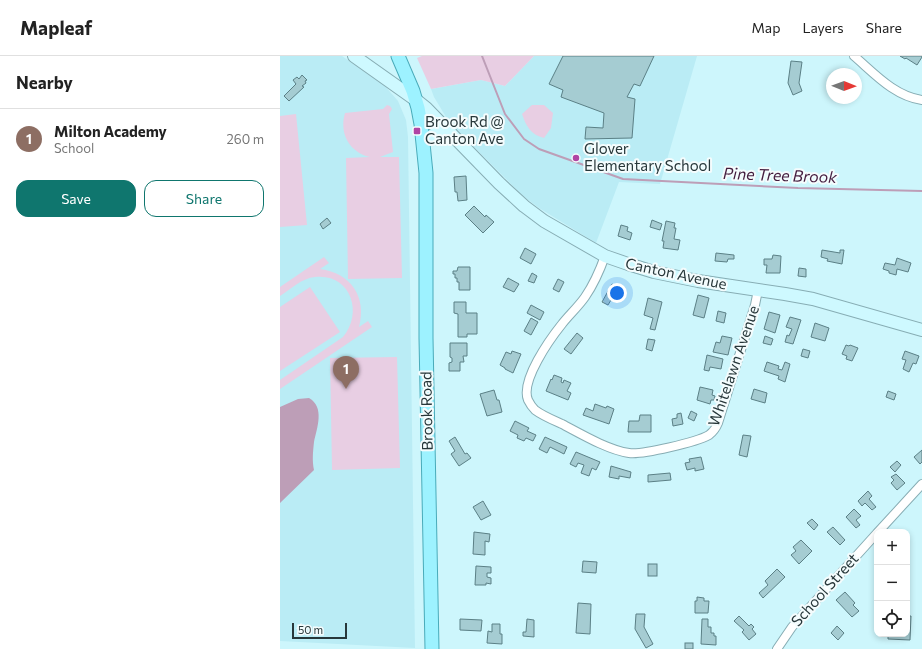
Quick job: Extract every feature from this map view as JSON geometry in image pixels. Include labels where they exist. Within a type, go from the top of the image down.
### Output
[{"type":"main road","name":"Brook Road","points":[[398,56],[421,104],[430,139],[426,173]]},
{"type":"main road","name":"Brook Road","points":[[407,56],[421,88],[421,124],[426,173],[426,346],[432,649]]},
{"type":"street","name":"Canton Avenue","points":[[354,56],[421,104],[499,183],[531,212],[605,256],[654,272],[698,281],[813,299],[922,330]]},
{"type":"street","points":[[854,56],[898,92],[910,98],[922,100]]},
{"type":"street","points":[[430,139],[440,130],[450,132]]},
{"type":"street","name":"Whitelawn Avenue","points":[[605,256],[594,282],[585,297],[562,324],[542,353],[528,382],[527,397],[534,409],[543,415],[610,447],[628,453],[640,454],[653,452],[702,438],[713,431],[718,423],[755,305],[758,290]]},
{"type":"street","name":"School Street","points":[[881,529],[922,484]]},
{"type":"street","name":"School Street","points":[[777,649],[792,627],[874,536]]},
{"type":"shaded area","points":[[280,56],[342,56],[384,85],[398,101],[406,120],[408,137],[415,648],[280,641]]},
{"type":"shaded area","points":[[422,56],[534,56],[505,86],[481,80],[431,89],[417,58]]},
{"type":"shaded area","name":"Glover Elementary School","points":[[534,56],[697,56],[660,184],[619,182],[596,243],[539,208],[523,196],[449,122],[431,89],[481,80],[505,86]]},
{"type":"shaded area","points":[[387,105],[392,109],[389,114],[393,152],[380,157],[399,157],[402,278],[348,279],[346,158],[370,157],[356,151],[347,141],[343,128],[343,120],[345,113],[383,109]]},
{"type":"shaded area","points":[[532,105],[544,105],[553,113],[551,128],[544,138],[539,137],[532,132],[527,126],[522,114]]},
{"type":"shaded area","points":[[296,114],[307,225],[280,227],[280,116]]},
{"type":"shaded area","points":[[324,257],[329,263],[320,269],[331,271],[340,276],[348,281],[354,288],[361,306],[359,327],[368,321],[372,327],[280,389],[280,380],[343,337],[349,327],[353,306],[350,296],[345,288],[337,281],[327,277],[306,279],[280,296],[280,287]]},
{"type":"shaded area","points":[[310,287],[340,332],[280,371],[280,307]]},
{"type":"shaded area","points":[[397,357],[400,468],[332,470],[330,358]]},
{"type":"shaded area","points":[[309,398],[317,407],[319,418],[313,449],[314,470],[280,503],[280,407],[298,399]]},
{"type":"building","points":[[563,56],[654,56],[640,86],[634,84],[627,97],[635,99],[632,138],[585,139],[586,127],[603,128],[604,113],[561,97],[563,90],[549,84]]},
{"type":"building","points":[[900,56],[922,56],[922,57],[917,65]]},
{"type":"building","points":[[791,61],[802,62],[799,83],[802,91],[793,95],[788,83]]},
{"type":"building","points":[[302,75],[307,80],[302,86],[304,87],[289,101],[284,96],[296,84],[293,80],[297,77],[299,79]]},
{"type":"building","points":[[466,176],[467,200],[458,201],[457,192],[455,192],[454,177]]},
{"type":"building","points":[[474,206],[485,217],[486,215],[494,222],[483,233],[465,215]]},
{"type":"building","points":[[327,218],[331,223],[323,229],[320,224]]},
{"type":"building","points":[[652,220],[662,224],[660,230],[650,227]]},
{"type":"building","points":[[666,221],[675,223],[674,228],[676,228],[674,239],[680,240],[678,250],[663,248],[664,241],[662,241]]},
{"type":"building","points":[[621,225],[628,227],[627,231],[632,233],[630,240],[618,236]]},
{"type":"building","points":[[525,248],[536,254],[531,264],[520,258]]},
{"type":"building","points":[[822,250],[840,253],[840,250],[844,250],[842,264],[827,261],[828,259],[821,257]]},
{"type":"building","points":[[716,253],[734,255],[734,259],[728,259],[727,262],[715,261]]},
{"type":"building","points":[[773,255],[781,256],[780,273],[766,273],[767,265],[764,265],[764,259],[772,259]]},
{"type":"building","points":[[897,258],[911,263],[908,272],[897,269],[896,275],[883,269],[885,263],[895,265]]},
{"type":"building","points":[[458,267],[470,267],[470,290],[459,290],[459,282],[457,282],[457,278],[455,278],[455,274],[453,274],[453,271],[457,271]]},
{"type":"building","points":[[799,268],[806,269],[806,277],[798,276]]},
{"type":"building","points":[[532,273],[537,276],[534,283],[528,281]]},
{"type":"building","points":[[508,278],[519,284],[514,292],[503,287]]},
{"type":"building","points":[[558,279],[564,282],[559,292],[553,289]]},
{"type":"building","points":[[612,284],[618,287],[613,296],[615,297],[613,301],[611,300],[608,305],[602,302]]},
{"type":"building","points":[[698,295],[709,298],[704,318],[693,315]]},
{"type":"building","points":[[648,298],[662,302],[655,330],[650,329],[653,318],[644,315]]},
{"type":"building","points":[[454,302],[466,302],[466,313],[477,313],[477,334],[467,334],[467,337],[458,337],[458,314],[454,313]]},
{"type":"building","points":[[531,305],[544,312],[540,320],[527,313]]},
{"type":"building","points":[[718,311],[726,313],[724,323],[716,321]]},
{"type":"building","points":[[769,312],[780,315],[775,333],[764,329]]},
{"type":"building","points":[[790,317],[801,320],[793,344],[785,342],[787,335],[789,336],[792,329],[786,327]]},
{"type":"building","points":[[531,318],[538,322],[531,335],[524,331]]},
{"type":"building","points":[[815,323],[829,328],[825,341],[811,337]]},
{"type":"building","points":[[577,333],[583,338],[571,354],[564,349]]},
{"type":"building","points":[[722,336],[732,338],[728,355],[713,352],[716,342],[720,343]]},
{"type":"building","points":[[765,336],[773,339],[771,345],[763,343]]},
{"type":"building","points":[[648,339],[655,340],[652,351],[646,349]]},
{"type":"building","points":[[450,343],[467,343],[467,356],[463,356],[464,362],[460,362],[460,371],[449,371],[449,363],[452,362],[452,358],[450,357]]},
{"type":"building","points":[[846,345],[858,348],[852,361],[846,359],[847,356],[842,354]]},
{"type":"building","points":[[803,349],[810,351],[808,358],[801,356]]},
{"type":"building","points":[[512,351],[521,354],[513,373],[500,365],[506,352],[511,354]]},
{"type":"building","points":[[905,351],[919,356],[916,364],[913,363],[909,372],[903,369],[906,360],[902,359]]},
{"type":"building","points":[[707,355],[723,359],[721,369],[710,367],[709,371],[704,370]]},
{"type":"building","points":[[767,362],[779,366],[778,369],[782,370],[785,362],[790,364],[785,382],[778,379],[779,376],[764,371]]},
{"type":"building","points":[[554,375],[562,378],[561,382],[563,383],[564,380],[571,383],[567,391],[571,393],[568,400],[546,391]]},
{"type":"building","points":[[700,387],[713,390],[712,395],[715,396],[714,400],[711,400],[710,404],[697,400]]},
{"type":"building","points":[[754,389],[767,393],[765,403],[751,399]]},
{"type":"building","points":[[494,390],[497,400],[499,400],[502,412],[487,416],[480,394]]},
{"type":"building","points":[[888,391],[896,394],[894,400],[886,397]]},
{"type":"building","points":[[595,404],[614,409],[609,424],[583,415],[586,408],[593,411]]},
{"type":"building","points":[[691,411],[697,414],[694,421],[688,418]]},
{"type":"building","points":[[681,413],[683,424],[673,426],[672,419],[677,418],[677,414]]},
{"type":"building","points":[[640,415],[651,415],[651,432],[628,432],[629,421],[639,421]]},
{"type":"building","points":[[515,421],[529,428],[527,431],[536,435],[533,441],[526,438],[524,441],[517,438],[518,435],[510,431]]},
{"type":"building","points":[[743,435],[751,436],[747,457],[739,455]]},
{"type":"building","points":[[455,437],[465,454],[467,453],[471,458],[459,466],[451,454],[455,451],[449,441]]},
{"type":"building","points":[[545,437],[567,447],[564,454],[550,447],[547,453],[539,449]]},
{"type":"building","points":[[922,450],[922,462],[920,464],[914,457]]},
{"type":"building","points":[[576,452],[600,462],[596,470],[592,468],[589,476],[581,473],[584,465],[578,463],[576,467],[570,464]]},
{"type":"building","points":[[701,457],[704,469],[695,471],[695,468],[687,470],[685,463],[690,462],[689,459]]},
{"type":"building","points":[[897,461],[901,465],[895,472],[890,467]]},
{"type":"building","points":[[611,466],[631,472],[630,478],[619,476],[619,479],[609,477]]},
{"type":"building","points":[[670,473],[671,480],[648,482],[648,475]]},
{"type":"building","points":[[896,474],[905,483],[897,490],[891,483],[894,480],[891,477]]},
{"type":"building","points":[[868,491],[872,496],[869,499],[876,507],[872,510],[865,503],[862,506],[858,501]]},
{"type":"building","points":[[483,501],[491,515],[481,520],[473,507]]},
{"type":"building","points":[[854,509],[861,516],[856,520],[860,525],[856,528],[846,517]]},
{"type":"building","points":[[812,519],[818,525],[814,530],[807,523]]},
{"type":"building","points":[[833,527],[845,540],[840,545],[827,532]]},
{"type":"building","points":[[474,532],[490,534],[489,542],[485,541],[485,555],[473,554]]},
{"type":"building","points":[[801,540],[812,551],[799,564],[791,555],[796,551],[793,547]]},
{"type":"building","points":[[583,561],[597,562],[596,573],[582,572]]},
{"type":"building","points":[[648,564],[657,564],[657,576],[648,576]]},
{"type":"building","points":[[476,566],[491,567],[491,573],[487,573],[487,577],[491,578],[491,584],[486,583],[486,585],[475,585]]},
{"type":"building","points":[[777,569],[785,577],[763,598],[759,593],[768,585],[765,581]]},
{"type":"building","points":[[845,592],[855,603],[853,605],[859,611],[852,617],[836,600]]},
{"type":"building","points":[[697,597],[704,598],[704,601],[709,601],[708,613],[695,613],[695,601],[697,601]]},
{"type":"building","points":[[578,603],[591,604],[590,634],[576,633]]},
{"type":"building","points":[[636,614],[645,614],[644,627],[653,644],[646,648],[635,629]]},
{"type":"building","points":[[739,616],[749,626],[751,624],[754,627],[752,629],[756,634],[749,640],[742,632],[744,630],[734,621]]},
{"type":"building","points":[[911,616],[910,640],[888,639],[888,637],[910,637]]},
{"type":"building","points":[[460,619],[482,620],[481,631],[460,630]]},
{"type":"building","points":[[527,619],[534,620],[534,637],[523,636],[523,632],[526,632]]},
{"type":"building","points":[[702,619],[708,619],[708,627],[711,627],[711,633],[714,633],[714,636],[716,636],[716,645],[701,644]]},
{"type":"building","points":[[492,624],[500,624],[502,644],[487,643],[488,631],[492,632]]},
{"type":"building","points":[[837,626],[844,633],[838,640],[831,633]]},
{"type":"building","points":[[685,643],[693,643],[693,649],[685,649]]},
{"type":"waterway","name":"Pine Tree Brook","points":[[482,56],[505,114],[524,139],[539,149],[623,179],[798,188],[922,191]]},
{"type":"place","name":"Brook Rd @ Canton Ave","points":[[417,131]]},
{"type":"place","name":"Glover Elementary School","points":[[576,158]]},
{"type":"place","name":"Milton Academy","points":[[346,389]]}]
